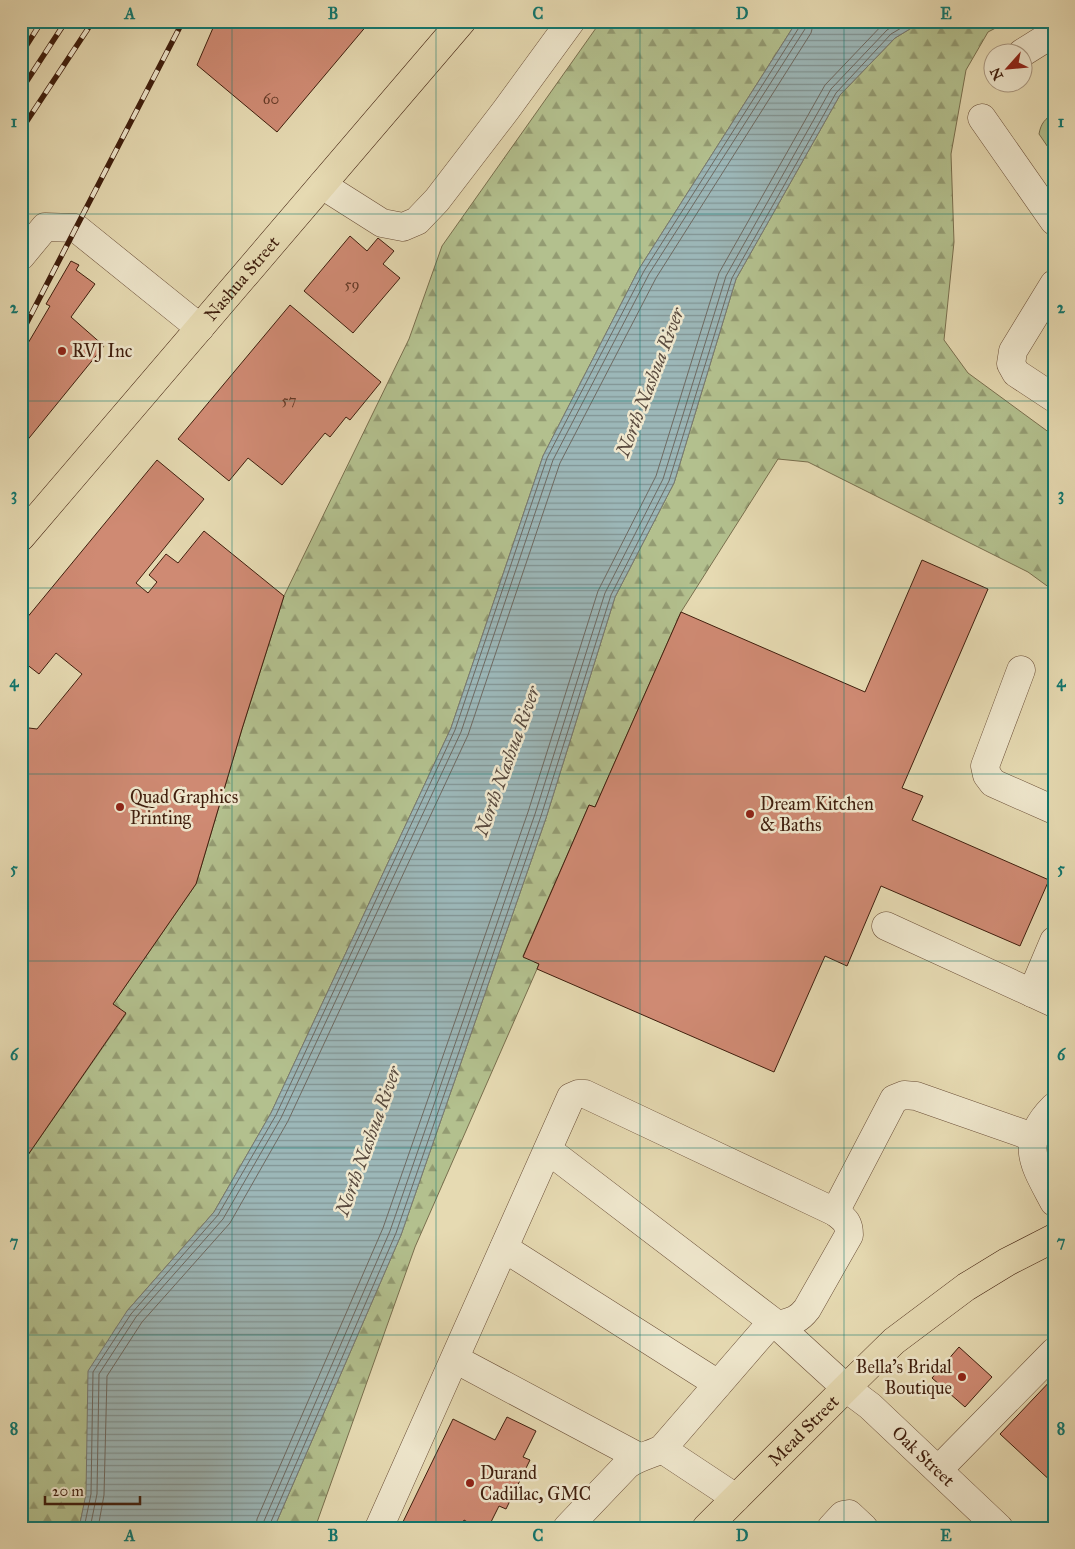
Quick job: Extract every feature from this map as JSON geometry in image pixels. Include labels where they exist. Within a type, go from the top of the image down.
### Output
[{"type":"main road","name":"Nashua Street","points":[[21,537],[462,21]]},
{"type":"main road","name":"Mead Street","points":[[706,1528],[894,1341],[966,1287],[1007,1262],[1054,1238]]},
{"type":"street","points":[[322,185],[382,223],[403,227],[416,221],[437,200],[571,21]]},
{"type":"street","points":[[1032,47],[1054,33]]},
{"type":"street","points":[[982,118],[1054,221]]},
{"type":"street","points":[[21,256],[45,227],[76,228],[200,328]]},
{"type":"street","points":[[1054,284],[1013,351],[1011,364],[1016,372],[1054,398]]},
{"type":"street","points":[[1021,670],[986,766],[987,775],[993,783],[1054,810]]},
{"type":"street","points":[[886,926],[1043,998],[1054,941]]},
{"type":"street","points":[[379,1528],[572,1097],[578,1094],[585,1094],[835,1212],[849,1226],[850,1235],[800,1317],[795,1321],[776,1324],[764,1330],[718,1384],[651,1453],[627,1465],[567,1528]]},
{"type":"street","points":[[835,1212],[894,1099],[904,1095],[916,1096],[1033,1137]]},
{"type":"street","points":[[1054,1107],[1042,1119],[1033,1137],[1033,1161],[1045,1188],[1054,1202]]},
{"type":"street","name":"Oak Street","points":[[548,1150],[776,1324],[846,1388],[870,1406],[999,1528]]},
{"type":"street","points":[[504,1248],[718,1384]]},
{"type":"street","points":[[938,1470],[1054,1352]]},
{"type":"street","points":[[454,1359],[651,1453],[736,1498]]},
{"type":"street","points":[[831,1528],[843,1515],[849,1514],[864,1528]]},
{"type":"green space","points":[[601,21],[797,21],[639,269],[543,456],[451,728],[271,1113],[214,1212],[127,1311],[79,1528],[26,1528],[27,1517],[21,1513],[21,1165],[126,1014],[113,1004],[196,884],[284,596],[409,339],[442,246]]},
{"type":"green space","points":[[923,21],[1009,21],[988,32],[966,70],[951,154],[954,242],[944,340],[968,373],[1054,436],[1054,591],[1028,572],[808,462],[778,459],[681,612],[595,807],[589,805],[523,956],[539,964],[415,1247],[315,1528],[274,1528],[401,1235],[546,818],[615,597],[674,483],[736,279],[840,95],[895,38]]},
{"type":"green space","points":[[1054,113],[1054,156],[1039,134],[1044,122]]},
{"type":"water","name":"North Nashua River","points":[[797,21],[923,21],[895,38],[840,95],[736,279],[674,483],[615,597],[546,818],[401,1235],[274,1528],[79,1528],[86,1494],[88,1371],[127,1311],[214,1212],[271,1113],[451,728],[543,456],[639,269]]},
{"type":"building","points":[[216,21],[365,21],[368,24],[277,132],[197,65]]},
{"type":"building","points":[[350,236],[367,251],[378,238],[394,251],[383,264],[400,278],[353,333],[304,291]]},
{"type":"building","name":"RVJ Inc","points":[[71,261],[79,265],[76,270],[95,284],[71,317],[104,346],[21,448],[21,355],[50,306],[46,304]]},
{"type":"building","points":[[290,305],[381,382],[350,420],[346,417],[330,437],[325,433],[282,485],[248,458],[229,481],[178,439]]},
{"type":"building","name":"Quad Graphics Printing","points":[[157,460],[204,499],[136,583],[148,593],[157,582],[149,575],[166,554],[178,563],[204,531],[284,596],[196,884],[113,1004],[126,1013],[21,1165],[21,727],[37,729],[82,674],[56,653],[39,674],[21,660],[21,625]]},
{"type":"building","name":"Dream Kitchen & Baths","points":[[922,560],[988,589],[902,788],[923,796],[912,820],[1049,880],[1020,946],[881,886],[847,966],[825,956],[774,1072],[537,969],[539,964],[523,957],[589,805],[595,807],[681,612],[865,692]]},
{"type":"building","name":"Bella's Bridal Boutique","points":[[959,1347],[992,1377],[965,1407],[932,1378]]},
{"type":"building","points":[[1054,1377],[1054,1484],[1000,1434]]},
{"type":"building","name":"Durand Cadillac, GMC","points":[[507,1417],[536,1431],[523,1457],[530,1460],[506,1509],[499,1506],[488,1528],[478,1528],[464,1520],[460,1528],[400,1528],[453,1419],[495,1440]]},
{"type":"railway","points":[[21,54],[42,21]]},
{"type":"railway","points":[[21,90],[66,21]]},
{"type":"railway","points":[[21,130],[93,21]]},
{"type":"railway","points":[[21,334],[183,21]]},
{"type":"place","name":"RVJ Inc","points":[[62,351]]},
{"type":"place","name":"Quad Graphics Printing","points":[[120,807]]},
{"type":"place","name":"Dream Kitchen & Baths","points":[[750,814]]},
{"type":"place","name":"Bella's Bridal Boutique","points":[[962,1377]]},
{"type":"place","name":"Durand Cadillac, GMC","points":[[470,1483]]}]
